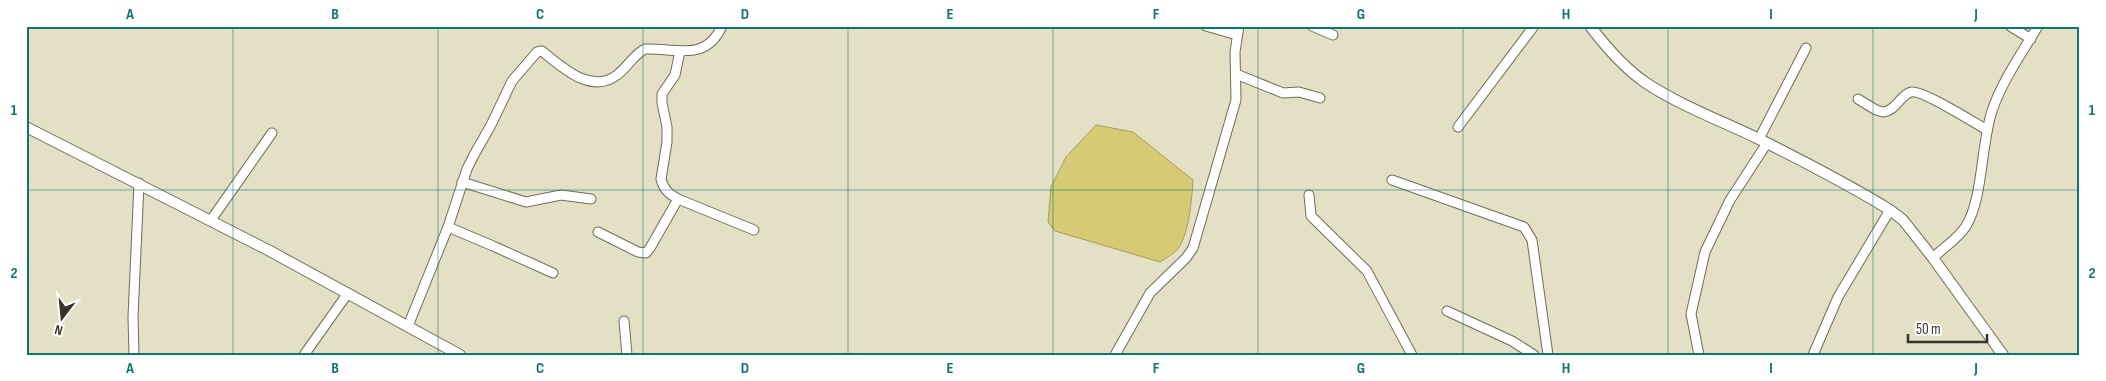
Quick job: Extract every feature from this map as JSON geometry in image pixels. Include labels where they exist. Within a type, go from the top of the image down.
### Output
[{"type":"street","points":[[408,326],[448,227],[462,182],[474,155],[491,125],[507,89],[521,70],[539,51],[542,51],[581,78],[598,83],[606,82],[617,75],[645,48],[680,51],[701,50],[715,39],[722,26]]},
{"type":"street","points":[[1114,355],[1150,293],[1186,258],[1193,248],[1236,100],[1238,30],[1206,26]]},
{"type":"street","points":[[1312,26],[1333,35]]},
{"type":"street","points":[[1458,127],[1534,26]]},
{"type":"street","points":[[1590,26],[1608,48],[1645,82],[1672,98],[1763,141],[1890,210],[1903,220],[2003,355]]},
{"type":"street","points":[[2010,26],[2031,38]]},
{"type":"street","points":[[1933,258],[1965,228],[1970,220],[1987,130],[1996,100],[2038,26]]},
{"type":"street","points":[[1699,355],[1691,314],[1705,252],[1730,200],[1763,141],[1806,48]]},
{"type":"street","points":[[680,51],[675,75],[664,89],[662,99],[667,127],[667,142],[661,179],[664,189],[678,199],[754,230]]},
{"type":"street","points":[[1236,74],[1283,93],[1298,92],[1320,98]]},
{"type":"street","points":[[1858,99],[1883,112],[1895,107],[1908,93],[1913,91],[1936,101],[1987,130]]},
{"type":"street","points":[[26,127],[211,220],[460,355]]},
{"type":"street","points":[[211,220],[272,133]]},
{"type":"street","points":[[1392,180],[1524,227],[1532,240],[1548,355]]},
{"type":"street","points":[[462,182],[526,202],[561,195],[591,199]]},
{"type":"street","points":[[134,355],[133,318],[139,183]]},
{"type":"street","points":[[1309,195],[1311,216],[1367,272],[1412,355]]},
{"type":"street","points":[[598,232],[638,252],[646,253],[678,199]]},
{"type":"street","points":[[1813,355],[1838,297],[1890,210]]},
{"type":"street","points":[[448,227],[553,273]]},
{"type":"street","points":[[304,355],[348,293]]},
{"type":"street","points":[[1447,311],[1512,341],[1534,355]]},
{"type":"street","points":[[624,321],[627,355]]},
{"type":"shaded area","points":[[1096,125],[1133,132],[1193,180],[1189,217],[1184,237],[1176,251],[1160,262],[1055,231],[1048,222],[1051,187],[1066,157]]}]
